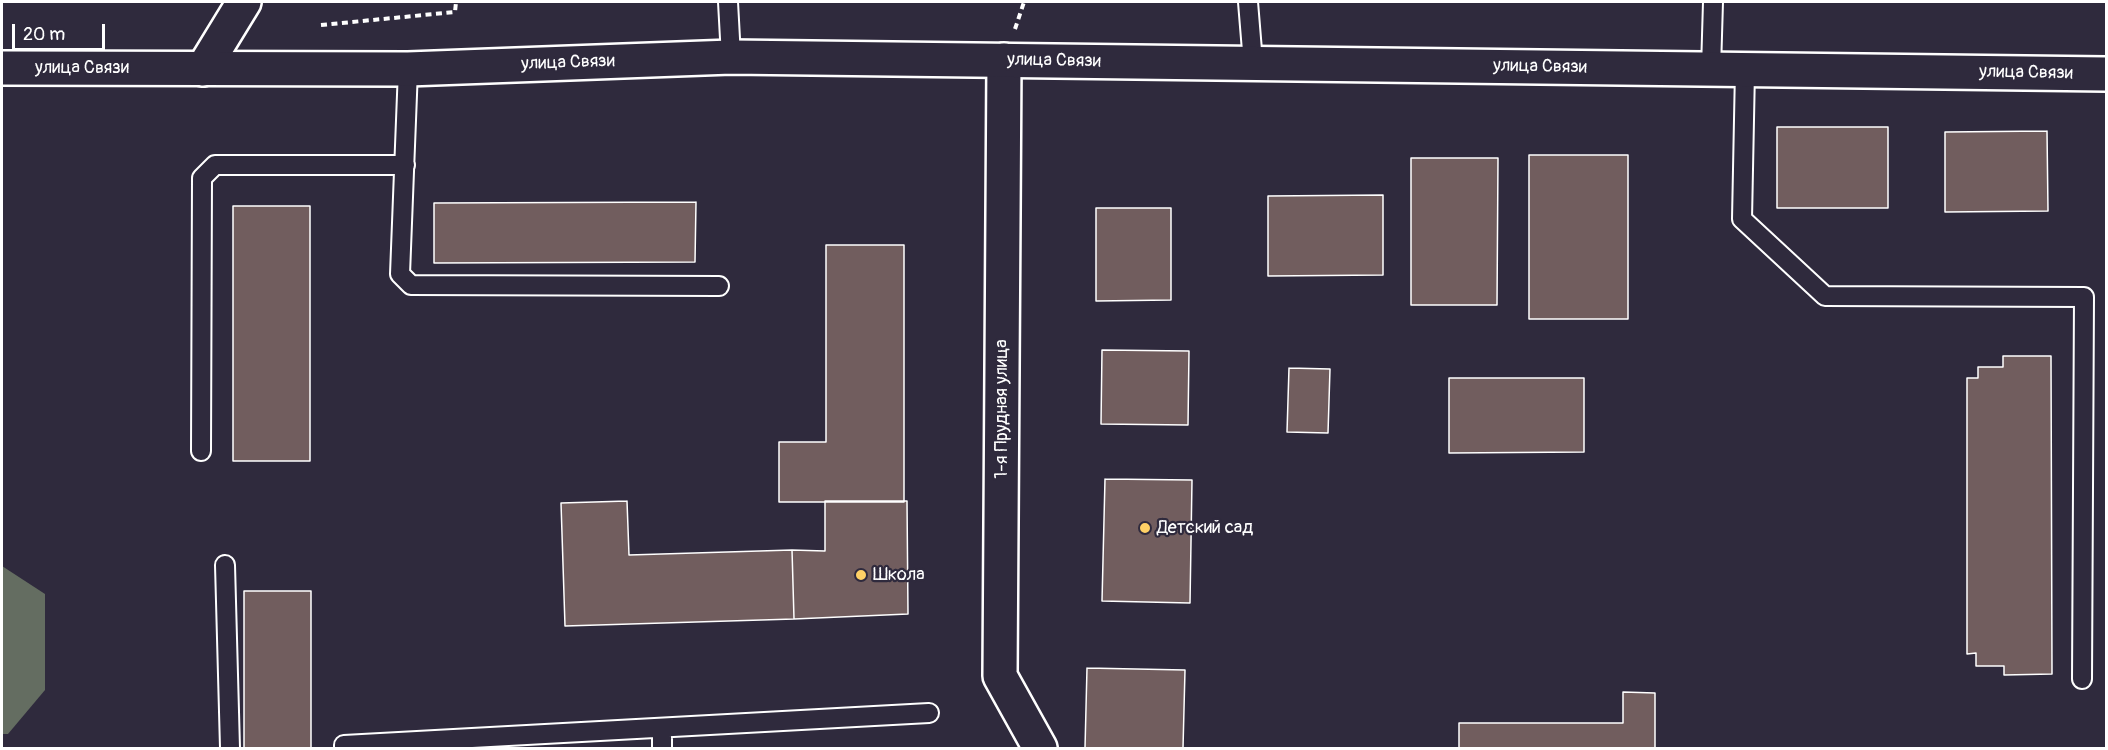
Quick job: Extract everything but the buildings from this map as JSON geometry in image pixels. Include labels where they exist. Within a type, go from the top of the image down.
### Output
[{"type":"street","points":[[203,69],[244,2]]},
{"type":"street","name":"улица Связи","points":[[2,68],[408,69],[731,57],[2106,74]]},
{"type":"street","name":"1-я Прудная улица","points":[[1004,60],[1000,676],[1040,748]]},
{"type":"lane","points":[[728,2],[731,57]]},
{"type":"lane","points":[[1248,2],[1253,63]]},
{"type":"lane","points":[[1711,69],[1713,2]]},
{"type":"lane","points":[[408,69],[400,274],[411,285],[719,286]]},
{"type":"lane","points":[[1745,70],[1742,219],[1825,296],[2084,297],[2082,679]]},
{"type":"lane","points":[[201,451],[202,178],[215,165],[405,165]]},
{"type":"lane","points":[[225,565],[230,748]]},
{"type":"lane","points":[[344,748],[344,745],[929,713]]},
{"type":"lane","points":[[662,728],[662,748]]},
{"type":"path","points":[[321,25],[456,12],[456,2]]},
{"type":"green space","points":[[2,566],[45,594],[45,690],[8,734],[2,734]]},
{"type":"place","name":"Детский сад","points":[[1145,528]]},
{"type":"place","name":"Школа","points":[[861,575]]}]
